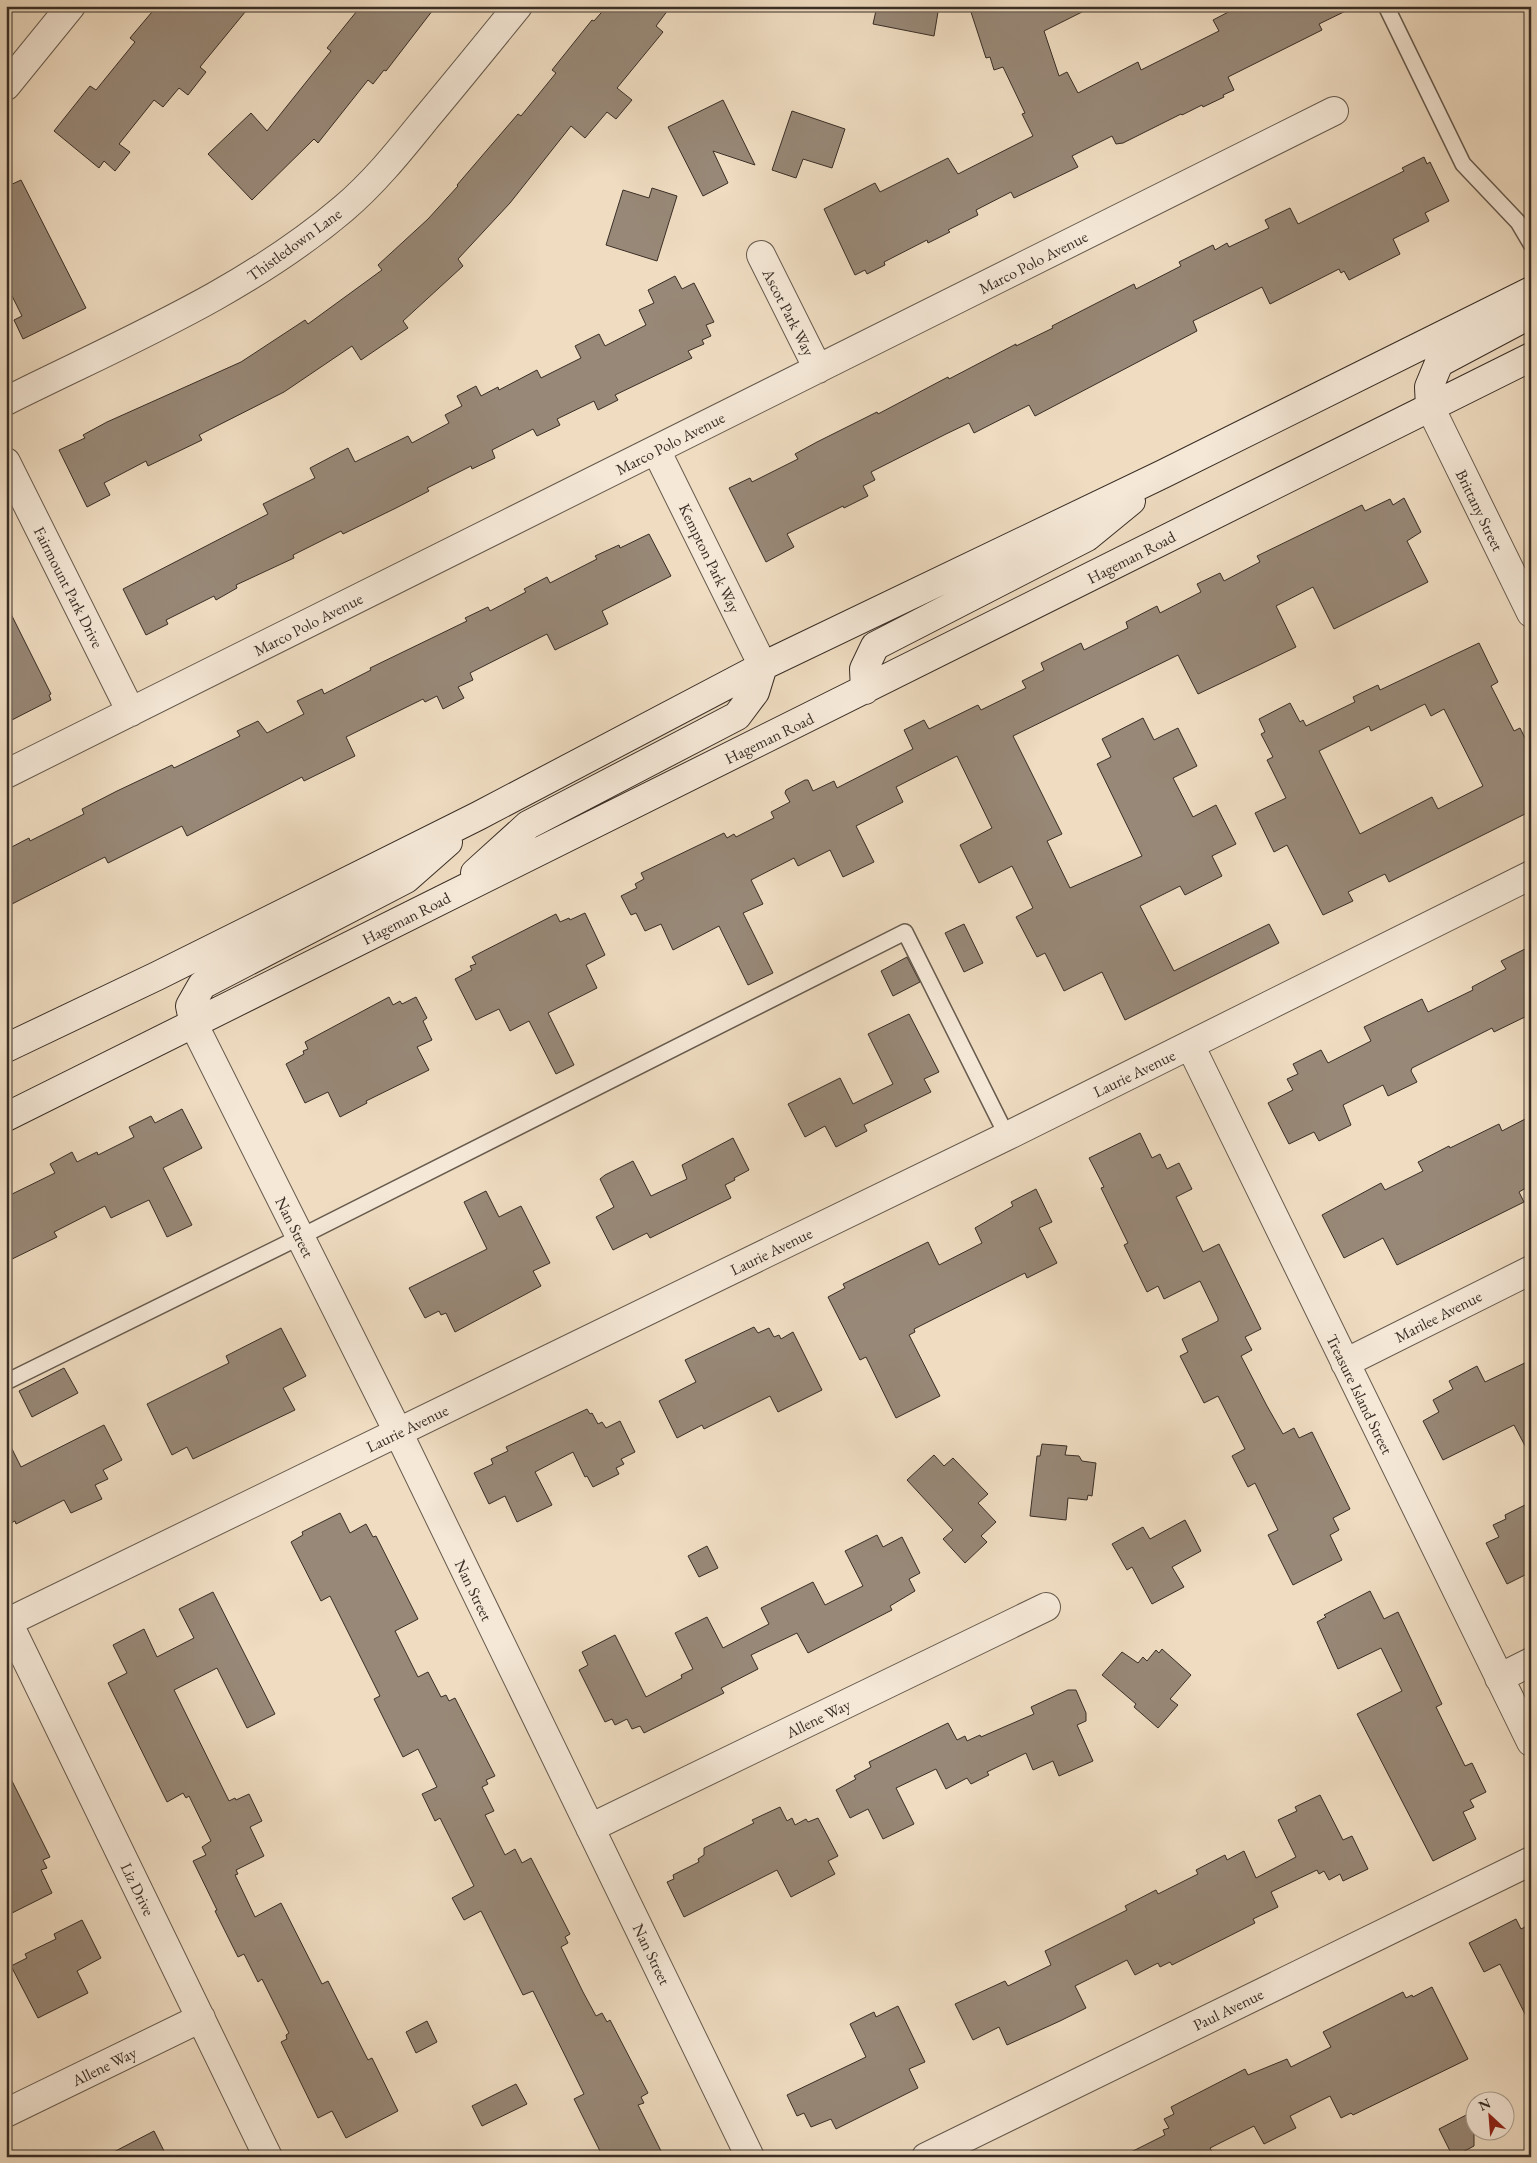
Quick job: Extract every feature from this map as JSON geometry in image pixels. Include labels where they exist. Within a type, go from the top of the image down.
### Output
[{"type":"street","points":[[6,86],[72,6]]},
{"type":"street","name":"Thistledown Lane","points":[[6,401],[212,298],[252,276],[300,244],[345,208],[388,165],[518,6]]},
{"type":"street","name":"Marco Polo Avenue","points":[[6,774],[1334,111]]},
{"type":"street","name":"Ascot Park Way","points":[[761,255],[818,369]]},
{"type":"street","points":[[6,1048],[157,976],[478,816],[763,666],[1163,474],[1531,291]]},
{"type":"street","points":[[1430,408],[1429,387],[1439,363],[1531,314]]},
{"type":"street","name":"Hageman Road","points":[[6,1117],[1531,358]]},
{"type":"street","name":"Brittany Street","points":[[1430,408],[1531,614]]},
{"type":"street","name":"Kempton Park Way","points":[[656,450],[763,666]]},
{"type":"street","name":"Fairmount Park Drive","points":[[6,462],[131,712]]},
{"type":"street","points":[[865,690],[864,669],[875,646],[1087,537],[1163,474]]},
{"type":"street","points":[[450,896],[528,825],[737,716],[755,692],[763,666]]},
{"type":"street","points":[[194,1025],[190,1006],[202,985],[406,879],[478,816]]},
{"type":"street","name":"Laurie Avenue","points":[[8,1622],[1007,1136],[1531,875]]},
{"type":"street","name":"Nan Street","points":[[194,1025],[398,1432],[750,2157]]},
{"type":"street","name":"Treasure Island Street","points":[[1190,1045],[1531,1742]]},
{"type":"street","name":"Marilee Avenue","points":[[1345,1363],[1531,1270]]},
{"type":"street","name":"Allene Way","points":[[590,1828],[1046,1607]]},
{"type":"street","name":"Liz Drive","points":[[8,1622],[268,2157]]},
{"type":"street","points":[[1499,1678],[1531,1662]]},
{"type":"street","name":"Paul Avenue","points":[[926,2157],[1531,1862]]},
{"type":"street","name":"Allene Way","points":[[6,2114],[201,2018]]},
{"type":"lane","points":[[1386,6],[1463,164],[1518,222],[1531,244]]},
{"type":"lane","points":[[6,1382],[300,1237],[905,932],[1007,1136]]},
{"type":"building","points":[[157,6],[250,6],[200,67],[206,72],[188,95],[179,88],[163,107],[154,100],[119,144],[130,152],[115,171],[104,161],[99,168],[54,131],[90,86],[96,90],[135,42],[130,38]]},
{"type":"building","points":[[361,6],[436,6],[386,71],[384,70],[373,84],[368,80],[318,143],[314,139],[252,200],[208,154],[251,113],[267,131],[331,51],[327,48]]},
{"type":"building","points":[[607,6],[671,6],[656,26],[663,32],[617,88],[632,100],[616,119],[607,112],[585,138],[571,126],[510,203],[458,259],[463,266],[403,321],[408,328],[361,360],[352,346],[284,392],[199,435],[202,440],[148,466],[146,461],[104,483],[110,495],[87,507],[59,450],[85,438],[83,435],[107,422],[241,362],[305,320],[308,324],[382,270],[378,265],[428,219],[518,114],[521,116],[556,73],[552,70],[592,20],[594,21]]},
{"type":"building","points":[[877,6],[939,6],[934,36],[873,24]]},
{"type":"building","points":[[969,6],[1094,6],[1044,31],[1059,76],[1067,72],[1078,93],[1138,62],[1141,70],[1219,31],[1213,20],[1240,6],[1356,6],[1319,24],[1322,30],[1228,77],[1234,90],[1223,95],[1224,97],[1203,107],[1202,105],[1181,114],[1123,143],[1116,144],[1112,136],[1072,156],[1078,167],[1014,198],[1011,192],[976,210],[978,215],[948,230],[950,232],[928,243],[927,240],[884,262],[885,265],[867,274],[865,270],[855,275],[824,209],[875,183],[880,192],[948,158],[958,174],[1033,136],[1022,114],[1025,113],[1003,67],[994,70],[990,57],[986,58]]},
{"type":"building","points":[[723,100],[755,165],[713,151],[728,183],[703,196],[668,127]]},
{"type":"building","points":[[792,111],[845,129],[832,168],[803,159],[796,178],[772,170]]},
{"type":"building","points":[[1424,157],[1427,164],[1430,162],[1449,201],[1425,213],[1429,221],[1393,239],[1400,254],[1349,280],[1344,271],[1341,273],[1339,269],[1270,304],[1262,287],[1193,321],[1197,331],[1035,416],[1029,405],[974,433],[969,423],[946,434],[871,472],[875,480],[863,486],[868,496],[844,508],[843,506],[787,534],[794,547],[766,562],[729,488],[750,478],[752,482],[798,459],[795,454],[817,442],[877,412],[878,414],[1016,344],[1016,346],[1053,328],[1052,326],[1134,284],[1136,289],[1181,266],[1179,262],[1213,245],[1215,250],[1227,243],[1229,247],[1269,228],[1265,220],[1290,208],[1298,224],[1404,171],[1402,168]]},
{"type":"building","points":[[21,180],[86,308],[23,339],[14,320],[22,316],[6,284],[6,187]]},
{"type":"building","points":[[652,188],[677,196],[657,261],[606,245],[623,190],[649,198]]},
{"type":"building","points":[[675,276],[682,289],[694,283],[714,322],[706,325],[711,336],[702,340],[704,344],[688,351],[692,358],[615,395],[618,400],[598,410],[594,401],[557,419],[560,425],[537,436],[533,429],[492,450],[495,458],[472,469],[471,466],[427,488],[429,491],[396,508],[343,534],[341,531],[293,555],[294,558],[236,585],[237,588],[216,600],[214,596],[166,620],[168,624],[146,635],[123,589],[268,514],[263,504],[315,478],[310,468],[348,448],[355,462],[408,436],[412,443],[449,423],[445,415],[462,406],[457,396],[476,386],[481,396],[498,387],[499,390],[537,370],[541,378],[581,358],[575,346],[599,334],[605,346],[646,325],[639,310],[654,303],[648,290]]},
{"type":"building","points":[[1404,498],[1421,532],[1407,541],[1428,582],[1334,629],[1313,587],[1276,606],[1296,647],[1198,694],[1178,655],[1013,736],[1062,834],[1047,841],[1070,888],[1142,856],[1097,764],[1111,757],[1102,739],[1143,718],[1154,740],[1178,728],[1197,766],[1173,778],[1193,817],[1216,805],[1236,844],[1212,856],[1222,876],[1185,895],[1180,886],[1140,906],[1174,971],[1269,924],[1279,943],[1125,1020],[1102,972],[1064,991],[1045,953],[1037,957],[1016,917],[1033,908],[1012,866],[979,883],[960,845],[992,828],[957,756],[896,787],[903,802],[856,826],[874,862],[843,877],[830,850],[798,866],[794,858],[751,880],[763,904],[743,913],[773,973],[748,985],[719,926],[673,950],[661,924],[645,931],[636,913],[631,915],[621,896],[637,888],[635,884],[644,879],[641,873],[724,833],[727,838],[734,834],[736,837],[774,818],[771,812],[790,802],[785,793],[786,790],[805,780],[808,780],[813,791],[834,781],[837,788],[913,749],[904,730],[924,720],[929,729],[978,705],[981,710],[1026,688],[1022,681],[1044,670],[1041,663],[1081,643],[1084,650],[1128,628],[1126,622],[1157,606],[1160,613],[1201,592],[1197,584],[1220,573],[1224,581],[1260,562],[1257,556],[1362,505],[1365,511],[1390,499],[1393,505]]},
{"type":"building","points":[[649,534],[671,576],[602,611],[608,624],[555,650],[547,634],[470,673],[473,680],[458,687],[464,698],[443,709],[437,696],[425,702],[423,699],[346,737],[355,756],[304,781],[302,777],[187,836],[182,826],[108,863],[105,857],[6,907],[6,850],[29,838],[30,841],[84,814],[82,809],[117,791],[172,765],[174,768],[240,736],[237,731],[258,721],[267,733],[304,714],[297,701],[322,689],[324,694],[371,670],[370,668],[467,621],[465,618],[488,607],[490,611],[526,592],[524,589],[547,577],[550,583],[597,559],[595,556],[619,545],[620,548]]},
{"type":"building","points":[[6,604],[51,694],[49,695],[51,700],[6,723]]},
{"type":"building","points":[[1479,643],[1498,682],[1491,686],[1514,731],[1520,728],[1531,750],[1531,811],[1389,882],[1385,874],[1348,892],[1353,901],[1323,915],[1287,845],[1274,852],[1255,813],[1286,798],[1267,760],[1273,757],[1261,734],[1265,732],[1259,719],[1290,703],[1300,722],[1303,720],[1306,726],[1355,702],[1353,697],[1378,685],[1380,690]],"holes":[[[1425,704],[1431,716],[1444,709],[1483,786],[1438,809],[1432,797],[1360,834],[1319,751],[1369,726],[1371,731]]]},
{"type":"building","points":[[585,913],[605,955],[586,965],[597,988],[548,1013],[574,1065],[556,1074],[529,1021],[510,1031],[499,1009],[476,1020],[455,979],[472,970],[470,966],[476,964],[472,957],[556,914],[560,922],[569,918],[570,920]]},
{"type":"building","points":[[964,924],[983,963],[964,972],[945,933]]},
{"type":"building","points":[[1531,946],[1531,1014],[1494,1032],[1492,1028],[1412,1068],[1411,1071],[1417,1082],[1388,1096],[1383,1085],[1343,1105],[1351,1125],[1319,1141],[1314,1132],[1289,1144],[1268,1103],[1293,1090],[1287,1079],[1298,1074],[1293,1064],[1321,1050],[1328,1063],[1371,1041],[1364,1027],[1422,999],[1428,1012],[1473,990],[1472,987],[1506,969],[1501,961]]},
{"type":"building","points":[[907,957],[920,982],[893,996],[881,971]]},
{"type":"building","points":[[389,997],[393,1005],[400,1001],[402,1004],[416,997],[427,1018],[423,1021],[432,1040],[417,1047],[429,1070],[366,1101],[367,1103],[340,1117],[328,1092],[305,1103],[286,1064],[304,1054],[303,1051],[308,1049],[305,1042]]},
{"type":"building","points":[[909,1014],[939,1072],[924,1079],[931,1092],[864,1125],[867,1131],[836,1147],[825,1126],[805,1137],[788,1104],[840,1078],[853,1104],[893,1084],[868,1034]]},
{"type":"building","points":[[182,1109],[202,1148],[163,1168],[192,1225],[167,1237],[149,1200],[111,1218],[105,1206],[54,1232],[57,1237],[6,1262],[6,1197],[55,1173],[50,1164],[72,1152],[77,1162],[97,1152],[98,1155],[134,1137],[129,1127],[151,1116],[155,1123]]},
{"type":"building","points":[[1531,1116],[1531,1185],[1519,1192],[1524,1202],[1397,1265],[1383,1238],[1344,1258],[1322,1215],[1381,1183],[1385,1190],[1423,1171],[1418,1162],[1449,1146],[1450,1148],[1499,1124],[1502,1131]]},
{"type":"building","points":[[1140,1133],[1152,1158],[1160,1154],[1167,1169],[1179,1163],[1192,1189],[1176,1197],[1203,1252],[1219,1244],[1261,1329],[1245,1337],[1252,1350],[1241,1356],[1267,1406],[1283,1434],[1294,1428],[1299,1438],[1312,1432],[1350,1509],[1333,1518],[1339,1530],[1330,1535],[1342,1560],[1293,1585],[1268,1535],[1278,1530],[1255,1483],[1248,1487],[1232,1456],[1245,1449],[1218,1396],[1204,1403],[1180,1356],[1188,1352],[1182,1339],[1218,1321],[1218,1318],[1200,1281],[1164,1299],[1158,1286],[1147,1292],[1124,1245],[1128,1243],[1101,1188],[1104,1187],[1089,1158]]},
{"type":"building","points":[[733,1138],[749,1170],[725,1185],[731,1198],[650,1238],[647,1233],[613,1250],[596,1217],[614,1207],[600,1179],[633,1161],[651,1196],[687,1179],[682,1165]]},
{"type":"building","points":[[1036,1189],[1052,1222],[1039,1228],[1057,1263],[1027,1278],[1025,1273],[914,1329],[915,1332],[909,1335],[940,1396],[896,1418],[866,1357],[860,1360],[828,1297],[845,1288],[843,1284],[928,1242],[939,1265],[982,1243],[975,1228],[1013,1206],[1011,1202]]},
{"type":"building","points":[[486,1191],[499,1217],[521,1206],[550,1263],[533,1271],[541,1286],[455,1332],[446,1313],[441,1315],[439,1311],[425,1318],[409,1288],[487,1249],[464,1202]]},
{"type":"building","points":[[754,1327],[758,1333],[769,1328],[774,1337],[779,1335],[781,1339],[793,1332],[822,1390],[778,1412],[770,1396],[704,1429],[702,1425],[677,1438],[659,1401],[696,1382],[685,1360]]},
{"type":"building","points":[[281,1328],[306,1376],[283,1388],[295,1410],[193,1459],[187,1447],[172,1455],[147,1404],[229,1363],[226,1356]]},
{"type":"building","points":[[1531,1360],[1531,1457],[1514,1425],[1443,1460],[1423,1421],[1439,1412],[1433,1400],[1453,1389],[1449,1381],[1477,1366],[1485,1382]]},
{"type":"building","points":[[64,1368],[78,1393],[32,1417],[19,1391]]},
{"type":"building","points":[[587,1409],[590,1414],[592,1413],[598,1424],[602,1422],[606,1428],[620,1421],[635,1452],[621,1459],[624,1464],[616,1468],[619,1474],[593,1487],[587,1476],[585,1477],[573,1452],[535,1472],[552,1505],[517,1522],[505,1496],[489,1504],[474,1473],[493,1464],[491,1459],[508,1451],[506,1447]]},
{"type":"building","points":[[104,1425],[122,1460],[103,1470],[108,1479],[95,1485],[102,1499],[71,1513],[64,1500],[16,1524],[15,1521],[6,1525],[6,1437],[21,1467]]},
{"type":"building","points":[[1042,1444],[1067,1446],[1065,1455],[1079,1456],[1082,1461],[1096,1463],[1092,1496],[1088,1495],[1087,1500],[1068,1498],[1066,1520],[1030,1516],[1037,1456],[1040,1456]]},
{"type":"building","points":[[934,1455],[944,1466],[953,1458],[988,1494],[978,1503],[996,1522],[981,1536],[987,1542],[965,1563],[943,1539],[953,1530],[907,1480]]},
{"type":"building","points":[[1531,1502],[1531,1572],[1507,1584],[1486,1543],[1499,1537],[1493,1525],[1506,1519],[1505,1515]]},
{"type":"building","points":[[340,1513],[350,1533],[366,1524],[373,1537],[376,1536],[418,1619],[395,1631],[418,1677],[428,1672],[441,1697],[446,1695],[449,1701],[455,1698],[495,1776],[486,1780],[488,1784],[482,1787],[494,1811],[485,1815],[505,1855],[515,1849],[522,1863],[531,1858],[570,1934],[565,1937],[568,1943],[561,1947],[583,1992],[596,2016],[602,2013],[607,2022],[610,2020],[648,2093],[641,2097],[644,2103],[638,2105],[664,2157],[603,2157],[574,2099],[584,2094],[533,1991],[523,1995],[481,1911],[464,1920],[452,1898],[474,1886],[440,1818],[435,1821],[422,1794],[437,1787],[418,1749],[403,1757],[374,1699],[380,1696],[330,1596],[321,1601],[291,1542],[303,1535],[302,1532]]},
{"type":"building","points":[[1185,1520],[1201,1551],[1172,1567],[1184,1587],[1152,1604],[1132,1567],[1127,1570],[1112,1544],[1143,1527],[1150,1539]]},
{"type":"building","points":[[877,1535],[883,1547],[902,1537],[920,1573],[909,1579],[915,1591],[890,1606],[892,1610],[808,1653],[797,1633],[751,1655],[758,1669],[721,1688],[724,1693],[644,1733],[640,1726],[632,1729],[627,1719],[615,1725],[612,1719],[605,1722],[579,1670],[588,1665],[582,1652],[615,1635],[646,1697],[682,1678],[681,1675],[693,1669],[675,1633],[707,1617],[723,1648],[769,1624],[761,1608],[813,1582],[825,1605],[863,1586],[845,1551]]},
{"type":"building","points":[[707,1546],[718,1568],[699,1577],[688,1556]]},
{"type":"building","points":[[1370,1591],[1384,1619],[1398,1612],[1442,1704],[1436,1707],[1465,1766],[1472,1763],[1486,1792],[1470,1800],[1474,1807],[1463,1812],[1476,1839],[1433,1861],[1357,1714],[1402,1691],[1381,1648],[1338,1669],[1317,1622],[1326,1617],[1324,1615]]},
{"type":"building","points":[[213,1592],[275,1714],[247,1728],[217,1668],[174,1690],[229,1801],[249,1794],[262,1821],[250,1827],[264,1856],[236,1870],[238,1874],[235,1875],[255,1917],[281,1903],[322,1984],[328,1981],[368,2060],[372,2058],[398,2111],[346,2138],[332,2111],[318,2118],[281,2042],[287,2039],[286,2035],[289,2033],[262,1979],[258,1982],[244,1954],[238,1957],[215,1911],[217,1910],[193,1861],[206,1855],[202,1847],[211,1841],[189,1796],[186,1798],[183,1793],[167,1802],[108,1683],[127,1673],[113,1645],[144,1629],[157,1657],[194,1638],[179,1609]]},
{"type":"building","points":[[1162,1649],[1191,1675],[1170,1699],[1178,1705],[1158,1728],[1134,1707],[1136,1704],[1102,1675],[1122,1652],[1138,1663],[1143,1657],[1147,1661],[1156,1650],[1159,1653]]},
{"type":"building","points":[[1068,1690],[1076,1690],[1086,1713],[1086,1721],[1077,1725],[1093,1761],[1059,1776],[1053,1761],[1033,1770],[1026,1753],[987,1772],[989,1775],[971,1784],[967,1778],[946,1789],[936,1769],[896,1788],[914,1824],[883,1839],[868,1809],[850,1818],[836,1790],[856,1779],[854,1776],[871,1767],[869,1762],[948,1723],[957,1740],[965,1736],[967,1741],[980,1735],[981,1737],[1034,1714],[1031,1707]]},
{"type":"building","points":[[6,1769],[50,1857],[43,1860],[47,1868],[41,1870],[52,1893],[6,1916]]},
{"type":"building","points":[[1320,1795],[1343,1840],[1352,1836],[1368,1869],[1343,1881],[1340,1874],[1329,1880],[1324,1871],[1319,1874],[1317,1870],[1271,1892],[1278,1907],[1253,1919],[1255,1923],[1172,1965],[1170,1962],[1160,1967],[1158,1963],[1135,1975],[1127,1960],[1075,1986],[1086,2008],[1060,2021],[1007,2045],[999,2027],[973,2040],[955,2004],[1005,1981],[1008,1986],[1051,1965],[1045,1951],[1127,1910],[1125,1906],[1156,1890],[1158,1894],[1198,1874],[1196,1870],[1225,1855],[1227,1860],[1244,1851],[1256,1878],[1296,1857],[1278,1820],[1297,1811],[1295,1807]]},
{"type":"building","points":[[780,1807],[787,1821],[792,1818],[795,1825],[806,1819],[808,1822],[818,1818],[838,1856],[828,1861],[835,1874],[791,1897],[777,1870],[684,1917],[667,1882],[674,1879],[673,1875],[699,1862],[698,1859],[704,1855],[704,1848],[754,1823],[752,1820]]},
{"type":"building","points":[[1516,1919],[1521,1929],[1531,1924],[1531,2026],[1500,1964],[1484,1972],[1469,1943]]},
{"type":"building","points":[[82,1920],[101,1958],[77,1971],[88,1993],[38,2018],[11,1966],[27,1958],[25,1954],[56,1939],[54,1934]]},
{"type":"building","points":[[1432,1987],[1468,2059],[1353,2115],[1351,2113],[1341,2118],[1330,2096],[1290,2116],[1296,2128],[1264,2144],[1254,2126],[1210,2148],[1215,2157],[1121,2157],[1165,2135],[1163,2130],[1169,2128],[1164,2119],[1174,2114],[1171,2107],[1245,2069],[1248,2075],[1287,2059],[1291,2067],[1331,2047],[1323,2032],[1403,1992],[1406,1998],[1412,1995],[1413,1997]]},
{"type":"building","points":[[898,2006],[925,2062],[909,2069],[918,2088],[836,2129],[831,2119],[811,2127],[804,2113],[797,2116],[787,2095],[866,2057],[850,2024],[874,2012],[876,2017]]},
{"type":"building","points":[[427,2021],[437,2042],[416,2053],[406,2032]]},
{"type":"building","points":[[516,2084],[527,2104],[482,2126],[472,2106]]},
{"type":"building","points":[[1464,2116],[1464,2140],[1474,2140],[1474,2146],[1453,2157],[1439,2129]]},
{"type":"building","points":[[154,2131],[167,2157],[104,2157]]}]
